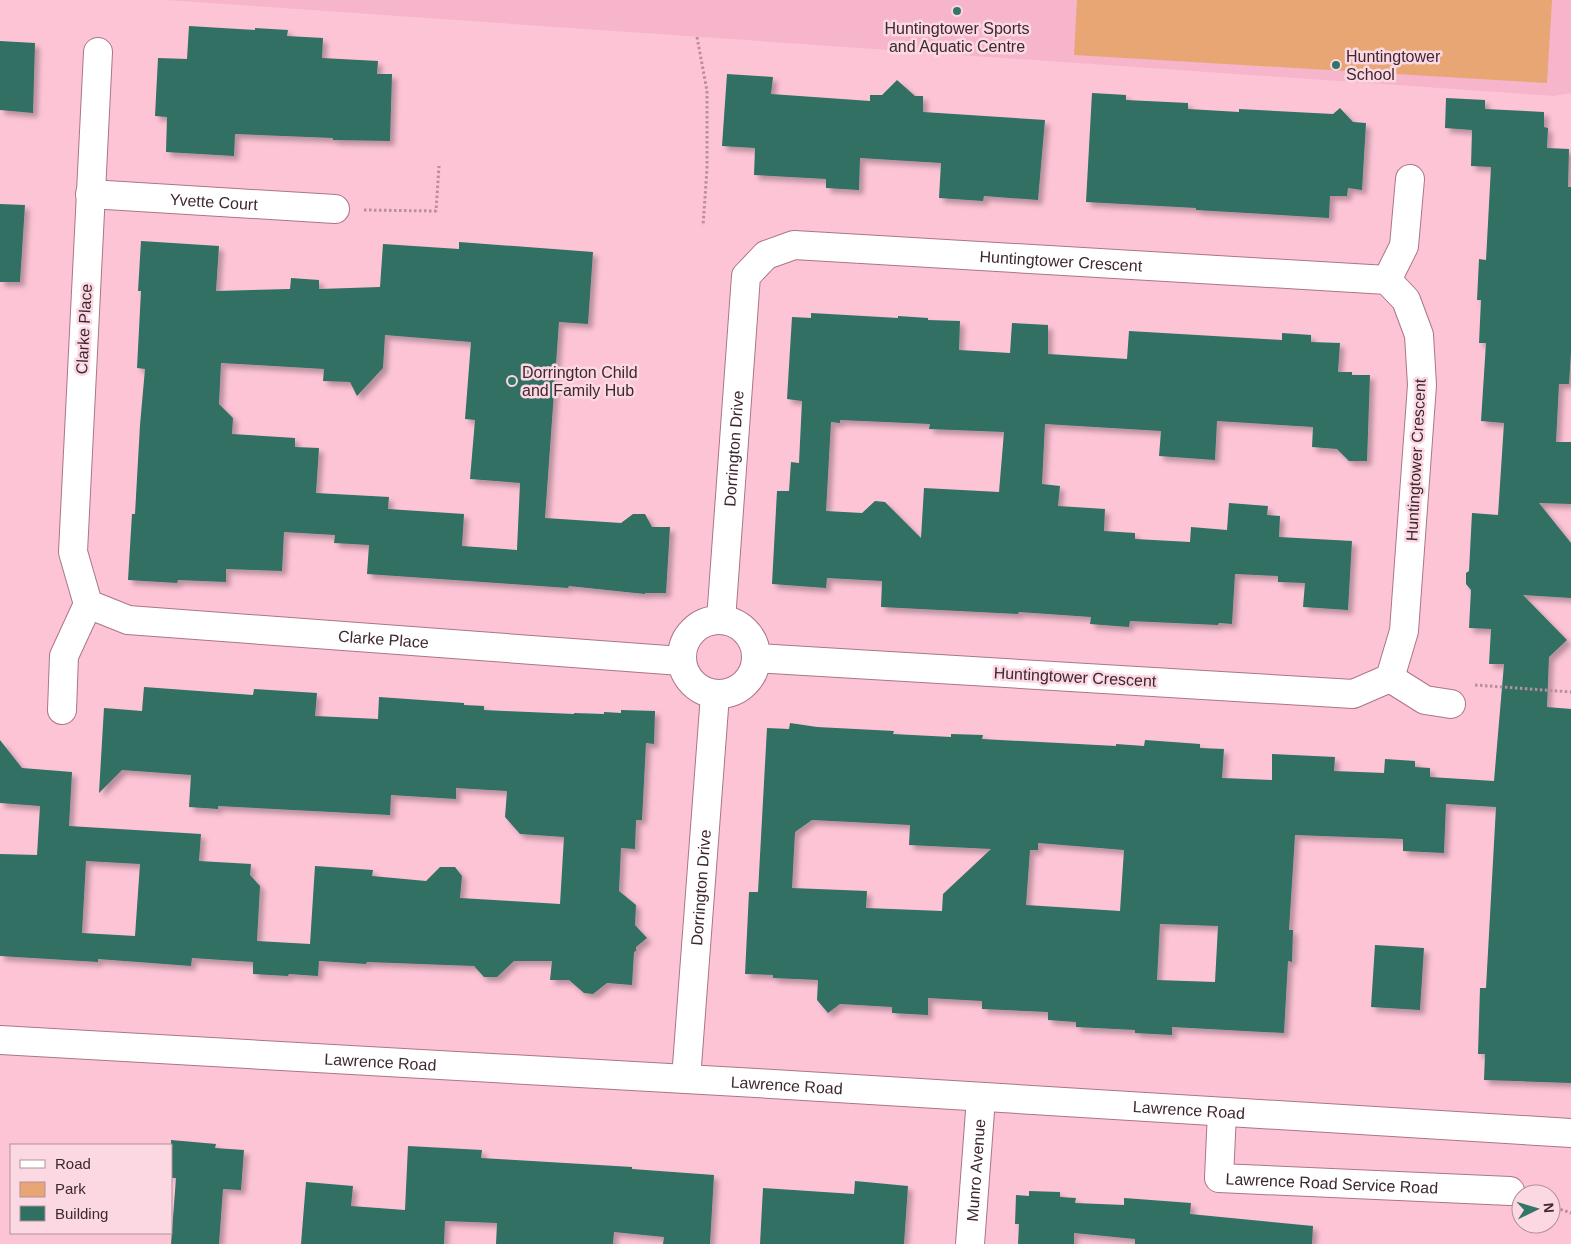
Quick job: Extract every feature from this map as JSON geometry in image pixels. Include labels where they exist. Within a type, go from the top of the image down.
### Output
[{"type":"street","name":"Clarke Place","points":[[98,52],[73,552],[88,604],[128,620],[682,660]]},
{"type":"street","points":[[1387,280],[1404,246],[1410,179]]},
{"type":"street","name":"Yvette Court","points":[[90,194],[336,209]]},
{"type":"street","name":"Huntingtower Crescent","points":[[746,276],[766,255],[794,245],[1387,280],[1406,300],[1419,335],[1422,385],[1404,631],[1390,678],[1353,694],[756,658]]},
{"type":"street","name":"Dorrington Drive","points":[[721,620],[746,276]]},
{"type":"street","points":[[62,710],[64,656],[88,604]]},
{"type":"street","points":[[721,620],[734,623],[745,630],[752,641],[756,658],[754,670],[747,682],[737,690],[715,695],[702,691],[692,684],[685,673],[681,652],[685,640],[693,630],[704,622],[721,620]]},
{"type":"street","points":[[1390,678],[1425,700],[1459,694]]},
{"type":"street","name":"Dorrington Drive","points":[[686,1079],[715,695]]},
{"type":"street","name":"Lawrence Road","points":[[0,1040],[686,1079],[1571,1133]]},
{"type":"street","name":"Munro Avenue","points":[[970,1244],[981,1098]]},
{"type":"street","name":"Lawrence Road Service Road","points":[[1222,1112],[1219,1178],[1510,1190]]},
{"type":"path","points":[[697,36],[707,91],[707,169],[704,226]]},
{"type":"path","points":[[336,209],[436,212],[439,166]]},
{"type":"path","points":[[1459,694],[1571,692]]},
{"type":"shaded area","name":"Huntingtower School","points":[[166,0],[1571,0],[1571,93],[1554,96]]},
{"type":"green space","points":[[1077,0],[1552,0],[1547,83],[1074,55]]},
{"type":"building","points":[[189,26],[288,30],[287,36],[323,38],[322,58],[378,61],[377,74],[392,74],[390,141],[333,140],[333,138],[235,134],[234,156],[166,152],[167,117],[155,116],[158,58],[187,59]]},
{"type":"building","points":[[0,41],[35,43],[33,113],[0,110]]},
{"type":"building","points":[[727,74],[773,77],[771,94],[870,101],[870,95],[882,95],[897,80],[915,96],[923,96],[923,112],[1045,120],[1038,200],[984,196],[983,201],[939,198],[941,163],[860,158],[859,190],[826,188],[826,179],[754,175],[755,148],[722,146]]},
{"type":"building","points":[[1092,93],[1126,95],[1126,100],[1188,103],[1188,109],[1239,112],[1239,109],[1333,114],[1340,108],[1353,122],[1366,123],[1362,190],[1348,188],[1347,196],[1330,196],[1329,218],[1086,202]]},
{"type":"building","points":[[1446,98],[1485,100],[1485,109],[1544,112],[1544,127],[1548,128],[1547,148],[1569,149],[1568,187],[1571,187],[1571,353],[1569,384],[1559,384],[1556,442],[1571,442],[1571,504],[1539,503],[1571,543],[1571,598],[1523,595],[1567,640],[1549,657],[1547,707],[1571,709],[1571,1083],[1484,1080],[1485,1054],[1478,1054],[1480,988],[1486,988],[1496,807],[1446,804],[1444,853],[1403,851],[1403,839],[1295,835],[1289,930],[1293,930],[1292,962],[1288,961],[1284,1033],[1172,1027],[1172,1035],[1135,1033],[1135,1030],[1076,1027],[1076,1022],[1048,1020],[1048,1012],[982,1009],[982,1001],[928,998],[928,1015],[892,1013],[892,1007],[840,1004],[828,1013],[817,1000],[818,980],[773,978],[773,975],[745,974],[749,892],[758,892],[767,728],[789,729],[790,723],[817,727],[894,731],[893,734],[951,737],[951,734],[983,735],[982,739],[1116,746],[1116,744],[1144,746],[1145,740],[1200,744],[1200,748],[1224,749],[1222,778],[1272,780],[1272,754],[1335,757],[1334,771],[1384,773],[1385,759],[1415,761],[1415,767],[1430,768],[1430,777],[1494,781],[1504,664],[1489,664],[1491,629],[1469,628],[1471,590],[1466,584],[1466,573],[1469,571],[1472,513],[1498,515],[1504,423],[1481,421],[1486,343],[1479,343],[1481,300],[1477,300],[1479,259],[1486,260],[1491,167],[1471,166],[1472,130],[1445,128]],"holes":[[[812,820],[910,825],[909,845],[991,849],[943,894],[942,911],[866,908],[867,891],[792,888],[795,832]],[[1038,843],[1124,850],[1120,911],[1026,905],[1030,850],[1038,850]],[[1160,924],[1218,926],[1215,982],[1157,980]]]},
{"type":"building","points":[[0,204],[25,205],[20,282],[0,282]]},
{"type":"building","points":[[141,241],[219,246],[216,291],[290,289],[291,278],[319,280],[319,289],[380,287],[383,244],[459,249],[459,242],[593,252],[588,324],[559,322],[545,518],[621,523],[633,514],[645,514],[652,527],[670,527],[666,593],[645,594],[569,586],[568,588],[367,574],[369,545],[334,543],[335,535],[284,532],[282,571],[226,569],[226,582],[178,580],[177,583],[128,580],[132,514],[135,514],[145,369],[137,368],[141,291],[138,291]],"holes":[[[385,335],[471,342],[465,419],[475,420],[470,479],[520,483],[517,550],[462,546],[464,514],[388,509],[389,497],[316,493],[319,448],[295,447],[295,438],[232,434],[233,418],[219,404],[221,363],[324,369],[323,381],[350,382],[357,396],[383,368]]]},
{"type":"building","points":[[811,313],[898,318],[898,316],[928,318],[928,320],[960,321],[959,350],[1010,353],[1012,323],[1048,325],[1048,354],[1127,359],[1129,331],[1282,340],[1282,333],[1311,335],[1311,342],[1340,343],[1338,372],[1352,372],[1352,375],[1370,375],[1367,461],[1349,461],[1337,449],[1312,447],[1313,427],[1217,421],[1215,460],[1159,456],[1161,431],[1045,424],[1042,484],[1060,486],[1058,506],[1105,509],[1104,531],[1135,533],[1135,539],[1190,542],[1191,527],[1227,530],[1229,503],[1268,506],[1267,515],[1280,516],[1279,537],[1352,541],[1348,610],[1303,607],[1305,583],[1278,582],[1278,576],[1235,574],[1232,624],[1130,621],[1129,627],[1090,624],[1091,617],[1019,612],[1018,614],[881,607],[882,581],[827,578],[826,588],[772,584],[777,491],[789,491],[791,462],[799,463],[802,401],[787,399],[792,317],[811,318]],"holes":[[[840,420],[930,424],[929,429],[1004,432],[999,492],[924,488],[921,538],[885,502],[875,501],[862,513],[826,511],[831,422],[840,423]]]},
{"type":"building","points":[[144,687],[253,695],[254,689],[317,693],[315,716],[378,719],[379,697],[464,703],[464,705],[484,706],[484,710],[574,714],[621,713],[621,710],[655,711],[654,744],[646,743],[642,820],[636,820],[635,849],[621,848],[619,891],[636,905],[635,925],[647,938],[636,947],[634,952],[632,985],[607,983],[593,994],[584,993],[569,980],[550,980],[552,961],[514,961],[497,977],[484,977],[474,966],[319,961],[318,976],[289,974],[288,976],[253,974],[253,962],[192,958],[191,966],[98,959],[98,962],[0,956],[0,854],[37,855],[40,806],[0,803],[0,740],[22,768],[72,772],[69,826],[201,834],[199,861],[251,864],[250,875],[260,886],[257,941],[310,944],[315,866],[373,870],[372,876],[426,881],[440,867],[455,867],[462,876],[460,898],[560,904],[564,837],[520,834],[505,817],[507,791],[456,788],[456,799],[391,795],[390,815],[218,806],[218,809],[189,807],[191,775],[122,770],[99,793],[104,708],[142,711]],"holes":[[[86,861],[140,864],[135,936],[82,933]]]},
{"type":"building","points":[[1375,945],[1424,948],[1420,1010],[1371,1007]]},
{"type":"building","points":[[171,1140],[216,1144],[215,1148],[244,1150],[241,1190],[223,1189],[219,1244],[171,1244],[176,1178],[172,1178]]},
{"type":"building","points":[[408,1146],[482,1150],[481,1158],[632,1167],[632,1169],[714,1175],[710,1244],[663,1244],[664,1237],[614,1232],[613,1244],[496,1244],[497,1223],[445,1221],[444,1244],[301,1244],[306,1182],[353,1186],[351,1206],[405,1210]]},
{"type":"building","points":[[855,1181],[908,1186],[904,1244],[760,1244],[763,1188],[854,1194]]},
{"type":"building","points":[[1029,1191],[1060,1192],[1060,1197],[1076,1198],[1075,1203],[1124,1205],[1124,1198],[1191,1203],[1190,1214],[1313,1226],[1312,1244],[1135,1244],[1135,1239],[1074,1233],[1074,1244],[1018,1244],[1019,1224],[1015,1224],[1016,1195],[1029,1196]]},
{"type":"place","name":"Huntingtower Sports and Aquatic Centre","points":[[957,11]]},
{"type":"place","name":"Huntingtower School","points":[[1336,65]]},
{"type":"place","name":"Dorrington Child and Family Hub","points":[[512,381]]}]
